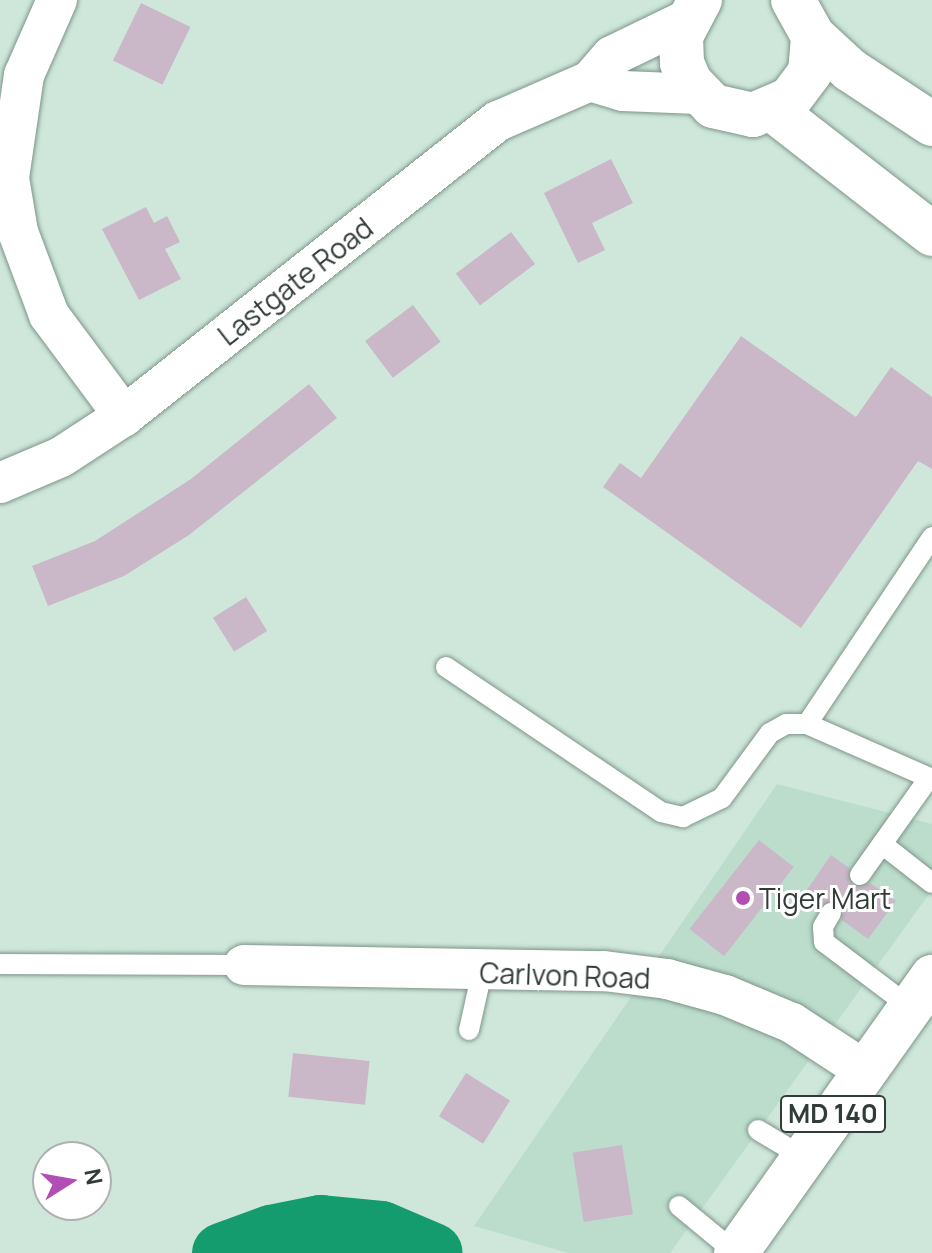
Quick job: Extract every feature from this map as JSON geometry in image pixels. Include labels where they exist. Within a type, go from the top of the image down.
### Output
[{"type":"street","points":[[57,0],[24,75],[9,178],[26,262],[49,315],[124,416]]},
{"type":"street","points":[[590,81],[623,91],[698,94],[732,113],[773,110],[803,85],[814,55],[799,9]]},
{"type":"street","points":[[799,9],[850,70],[932,124]]},
{"type":"street","points":[[693,10],[682,63],[698,94]]},
{"type":"street","name":"Lastgate Road","points":[[0,483],[61,457],[124,416],[498,121],[590,81],[612,56],[693,10]]},
{"type":"street","points":[[773,110],[932,234]]},
{"type":"street","name":"Carlvon Road","points":[[244,965],[482,972],[604,971],[667,979],[725,995],[792,1023],[864,1070]]},
{"type":"street","name":"MD 140","points":[[736,1253],[921,992]]},
{"type":"lane","points":[[807,724],[932,537]]},
{"type":"lane","points":[[446,667],[661,812],[683,817],[722,798],[770,733],[786,724],[807,724],[931,778],[860,875]]},
{"type":"lane","points":[[882,844],[932,883]]},
{"type":"lane","points":[[831,913],[823,927],[824,942],[921,992]]},
{"type":"lane","points":[[0,964],[244,965]]},
{"type":"lane","points":[[469,1030],[482,972]]},
{"type":"lane","points":[[758,1130],[803,1157]]},
{"type":"lane","points":[[679,1206],[736,1253]]},
{"type":"shaded area","points":[[777,784],[932,824],[932,890],[670,1253],[568,1253],[474,1226]]},
{"type":"building","points":[[141,3],[190,27],[162,85],[113,61]]},
{"type":"building","points":[[611,159],[633,203],[592,223],[605,250],[578,263],[544,193]]},
{"type":"building","points":[[146,207],[154,223],[167,216],[180,242],[165,249],[181,279],[139,300],[102,229]]},
{"type":"building","points":[[511,232],[535,264],[480,305],[456,274]]},
{"type":"building","points":[[413,305],[441,342],[393,378],[365,341]]},
{"type":"building","points":[[741,336],[856,417],[891,367],[932,397],[932,469],[918,461],[801,628],[603,487],[620,463],[641,478]]},
{"type":"building","points":[[309,384],[337,418],[189,535],[124,576],[48,606],[32,566],[95,541],[191,479]]},
{"type":"building","points":[[246,597],[267,631],[234,652],[213,618]]},
{"type":"building","name":"Tiger Mart","points":[[759,840],[794,867],[724,956],[689,929]]},
{"type":"building","points":[[831,855],[849,868],[853,886],[870,883],[896,901],[868,939],[842,920],[838,902],[821,905],[804,894]]},
{"type":"building","points":[[293,1053],[370,1061],[365,1105],[288,1097]]},
{"type":"building","points":[[466,1073],[510,1101],[483,1144],[439,1116]]},
{"type":"building","points":[[622,1145],[633,1214],[584,1222],[573,1153]]},
{"type":"waterway","points":[[222,1253],[271,1235],[321,1225],[381,1231],[433,1253]]},
{"type":"place","name":"Tiger Mart","points":[[743,898]]}]
